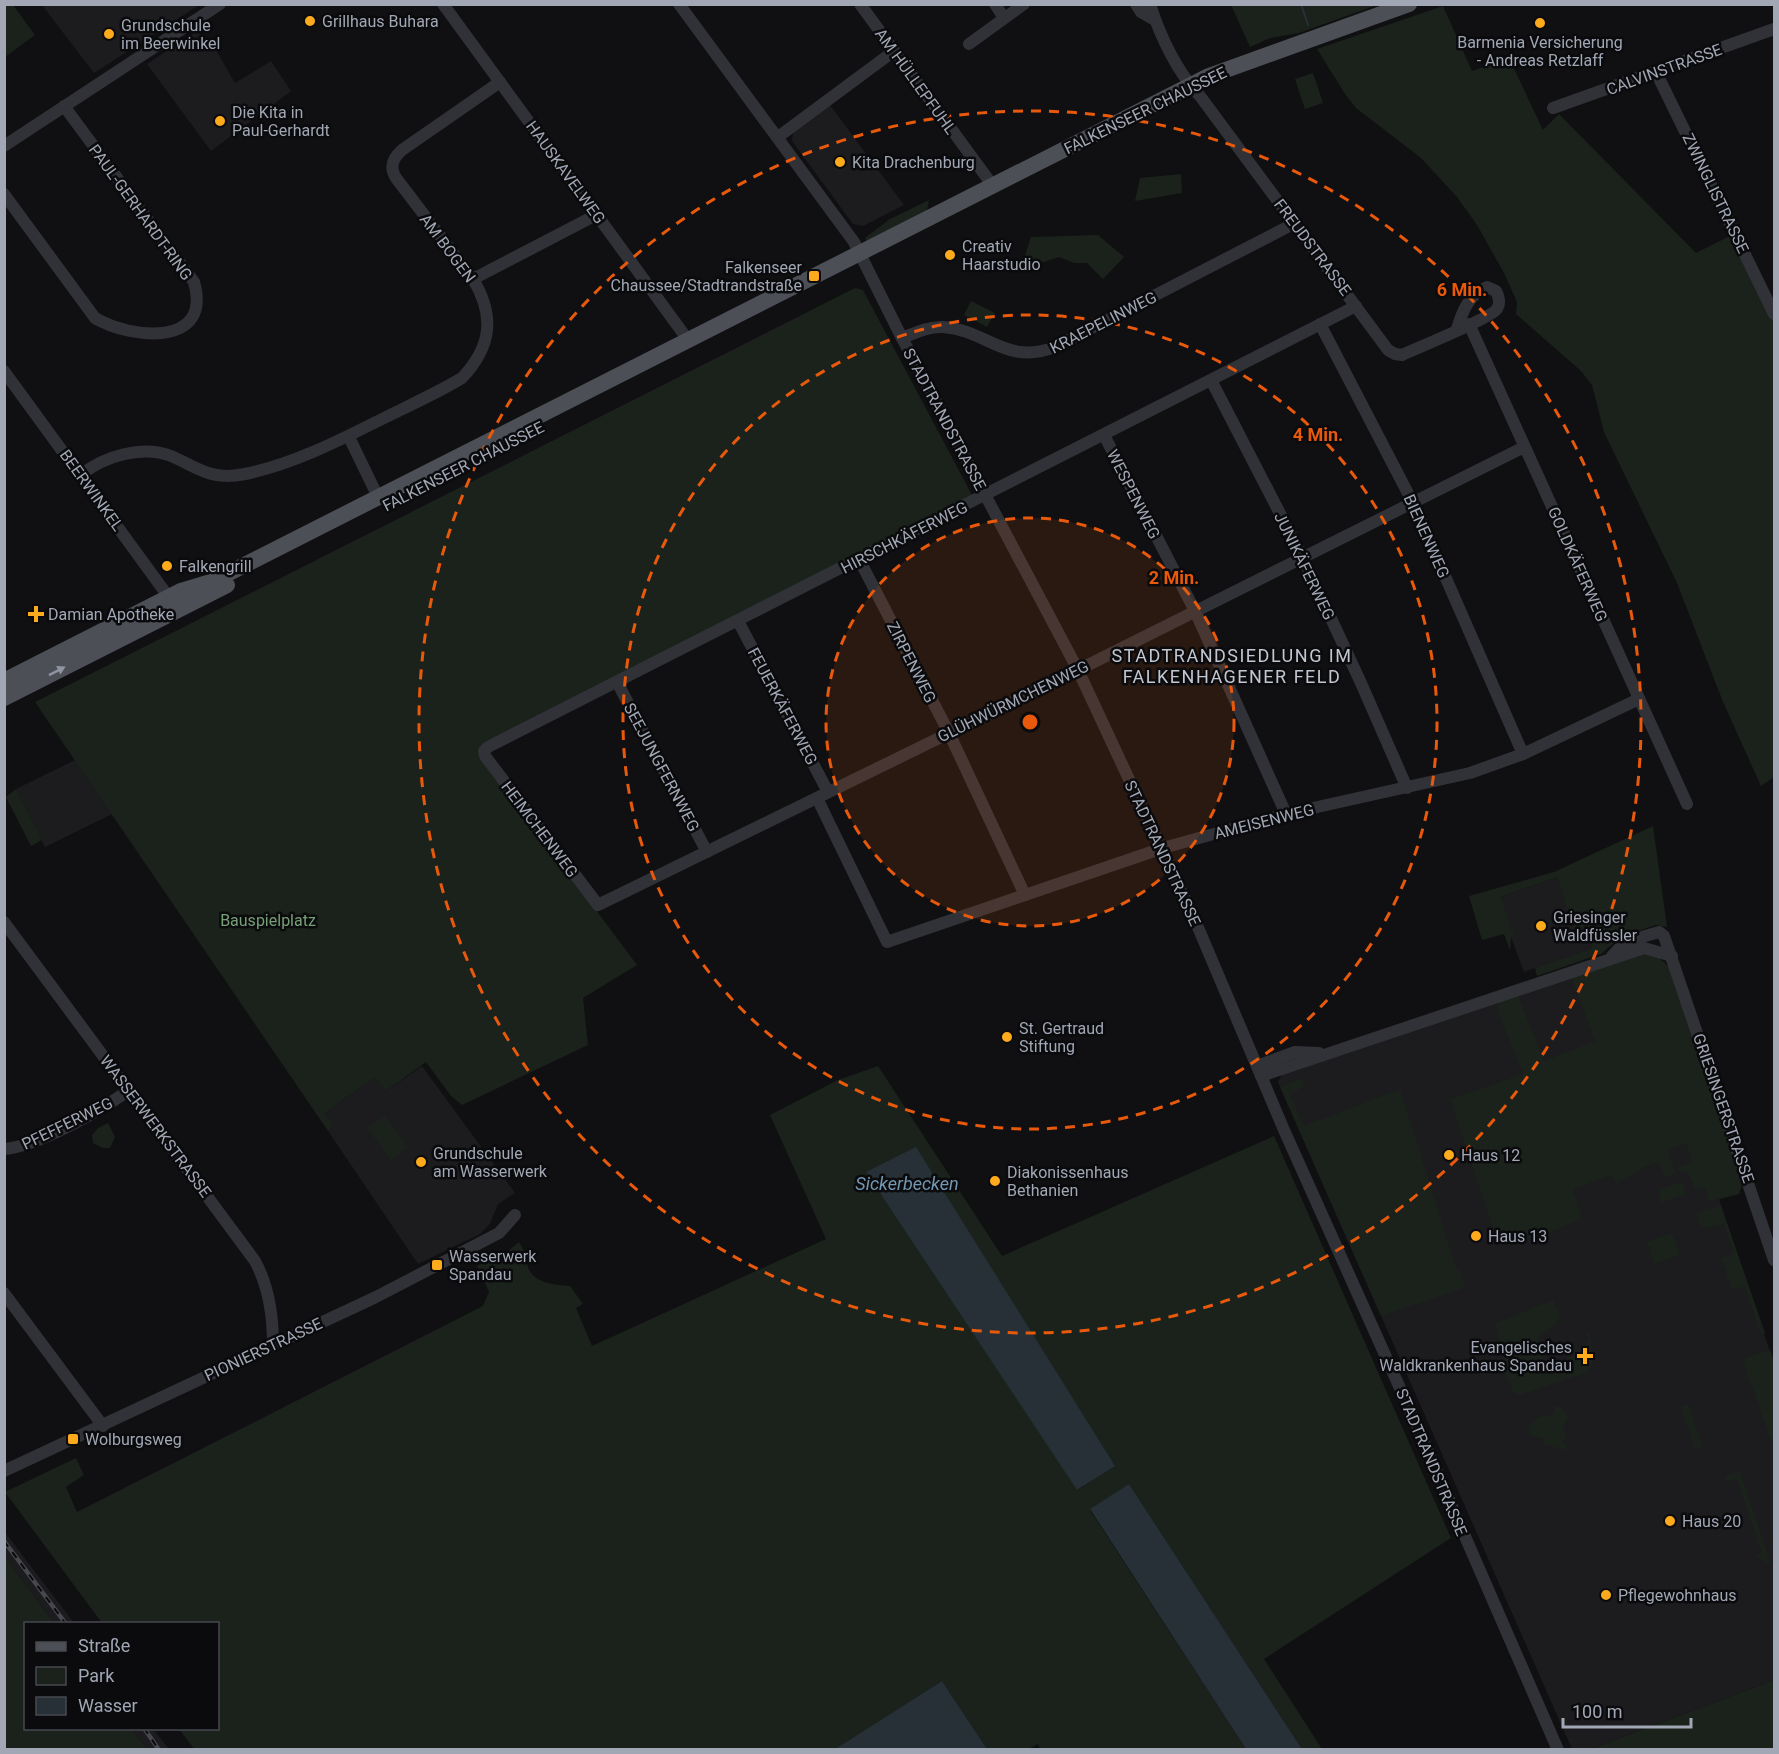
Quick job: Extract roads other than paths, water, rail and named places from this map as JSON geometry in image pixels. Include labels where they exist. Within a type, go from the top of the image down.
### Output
[{"type":"main road","name":"FALKENSEER CHAUSSEE","points":[[4,681],[173,604],[380,502],[861,258],[915,225],[1190,86],[1224,70],[1409,4]]},
{"type":"main road","name":"FALKENSEER CHAUSSEE","points":[[4,698],[173,604]]},
{"type":"street","points":[[4,146],[220,4]]},
{"type":"street","name":"HAUSKAVELWEG","points":[[443,4],[598,214],[691,345]]},
{"type":"street","name":"STADTRANDSTRASSE","points":[[679,4],[844,228],[1078,670],[1162,848],[1558,1749]]},
{"type":"street","name":"AM HÜLLEPFUHL","points":[[860,4],[993,186]]},
{"type":"street","points":[[995,4],[1004,18]]},
{"type":"street","points":[[969,44],[1024,4]]},
{"type":"street","points":[[1136,4],[1142,12],[1155,20]]},
{"type":"street","points":[[1150,4],[1155,20]]},
{"type":"street","name":"FREUDSTRASSE","points":[[1155,20],[1190,86],[1200,96],[1383,343],[1395,354],[1402,355],[1463,327]]},
{"type":"street","name":"CALVINSTRASSE","points":[[1553,108],[1774,29]]},
{"type":"street","points":[[778,137],[894,51]]},
{"type":"street","name":"ZWINGLISTRASSE","points":[[1656,72],[1774,314]]},
{"type":"street","name":"AM BOGEN","points":[[81,475],[115,458],[138,451],[162,453],[194,469],[214,475],[226,477],[244,474],[298,457],[349,436],[462,378],[483,349],[488,330],[483,296],[473,279],[400,185],[392,172],[392,166],[393,160],[402,150],[500,82]]},
{"type":"street","name":"PAUL-GERHARDT-RING","points":[[4,194],[95,318],[117,328],[161,334],[175,331],[191,319],[196,311],[198,300],[194,282],[64,106]]},
{"type":"street","points":[[473,279],[598,214]]},
{"type":"street","name":"KRAEPELINWEG","points":[[902,338],[940,326],[956,329],[1010,351],[1026,354],[1042,352],[1295,223]]},
{"type":"street","name":"HIRSCHKÄFERWEG","points":[[484,751],[1356,306]]},
{"type":"street","name":"BIENENWEG","points":[[1320,324],[1413,503],[1523,754]]},
{"type":"street","name":"GOLDKÄFERWEG","points":[[1463,327],[1524,447],[1687,804]]},
{"type":"street","name":"BEERWINKEL","points":[[4,371],[173,604]]},
{"type":"street","name":"JUNIKÄFERWEG","points":[[1211,380],[1303,558],[1407,788]]},
{"type":"street","name":"WESPENWEG","points":[[1104,435],[1195,611],[1286,814]]},
{"type":"street","points":[[349,436],[380,502]]},
{"type":"street","name":"GLÜHWÜRMCHENWEG","points":[[598,905],[1078,670],[1524,447]]},
{"type":"street","name":"ZIRPENWEG","points":[[859,559],[949,733],[1025,895]]},
{"type":"street","name":"FEUERKÄFERWEG","points":[[738,621],[822,795],[887,942]]},
{"type":"street","name":"SEEJUNGFERNWEG","points":[[618,682],[707,852]]},
{"type":"street","name":"AMEISENWEG","points":[[887,942],[1162,848],[1286,814],[1470,773],[1523,754],[1639,699]]},
{"type":"street","name":"HEIMCHENWEG","points":[[484,751],[485,756],[598,905]]},
{"type":"street","name":"WASSERWERKSTRASSE","points":[[4,922],[255,1261],[267,1288],[273,1322],[273,1344]]},
{"type":"street","name":"GRIESINGERSTRASSE","points":[[1610,958],[1625,942],[1659,932],[1664,936],[1774,1260]]},
{"type":"street","name":"GRIESINGERSTRASSE","points":[[1259,1070],[1327,1053],[1644,948],[1672,956]]},
{"type":"street","name":"PFEFFERWEG","points":[[4,1149],[19,1148],[47,1136],[104,1107],[128,1090]]},
{"type":"street","name":"PIONIERSTRASSE","points":[[4,1471],[376,1296],[499,1233],[515,1215]]},
{"type":"street","points":[[4,1293],[103,1425]]},
{"type":"water","name":"Sickerbecken","points":[[916,1147],[1115,1466],[1077,1490],[866,1172]]},
{"type":"water","points":[[1129,1484],[1302,1749],[1246,1749],[1090,1509]]},
{"type":"water","points":[[942,1681],[987,1749],[835,1749]]},
{"type":"waterway","points":[[1301,4],[1308,25]]},
{"type":"railway","points":[[4,1541],[65,1622]]},
{"type":"railway","points":[[145,1730],[159,1750]]},
{"type":"place","name":"Grillhaus Buhara","points":[[310,21]]},
{"type":"place","name":"Barmenia Versicherung - Andreas Retzlaff","points":[[1540,23]]},
{"type":"place","name":"Grundschule im Beerwinkel","points":[[109,34]]},
{"type":"place","name":"Die Kita in Paul-Gerhardt","points":[[220,121]]},
{"type":"place","name":"Kita Drachenburg","points":[[840,162]]},
{"type":"place","name":"Creativ Haarstudio","points":[[950,255]]},
{"type":"place","name":"Falkenseer Chaussee/Stadtrandstraße","points":[[814,276]]},
{"type":"place","name":"Falkengrill","points":[[167,566]]},
{"type":"place","name":"Damian Apotheke","points":[[36,614]]},
{"type":"place","name":"Griesinger Waldfüssler","points":[[1541,926]]},
{"type":"place","name":"St. Gertraud Stiftung","points":[[1007,1037]]},
{"type":"place","name":"Haus 12","points":[[1449,1155]]},
{"type":"place","name":"Grundschule am Wasserwerk","points":[[421,1162]]},
{"type":"place","name":"Diakonissenhaus Bethanien","points":[[995,1181]]},
{"type":"place","name":"Haus 13","points":[[1476,1236]]},
{"type":"place","name":"Wasserwerk Spandau","points":[[437,1265]]},
{"type":"place","name":"Evangelisches Waldkrankenhaus Spandau","points":[[1585,1356]]},
{"type":"place","name":"Wolburgsweg","points":[[73,1439]]},
{"type":"place","name":"Haus 20","points":[[1670,1521]]},
{"type":"place","name":"Pflegewohnhaus","points":[[1606,1595]]},
{"type":"district","name":"STADTRANDSIEDLUNG IM FALKENHAGENER FELD","points":[[1232,666]]},
{"type":"park label","name":"Bauspielplatz","points":[[268,920]]}]
